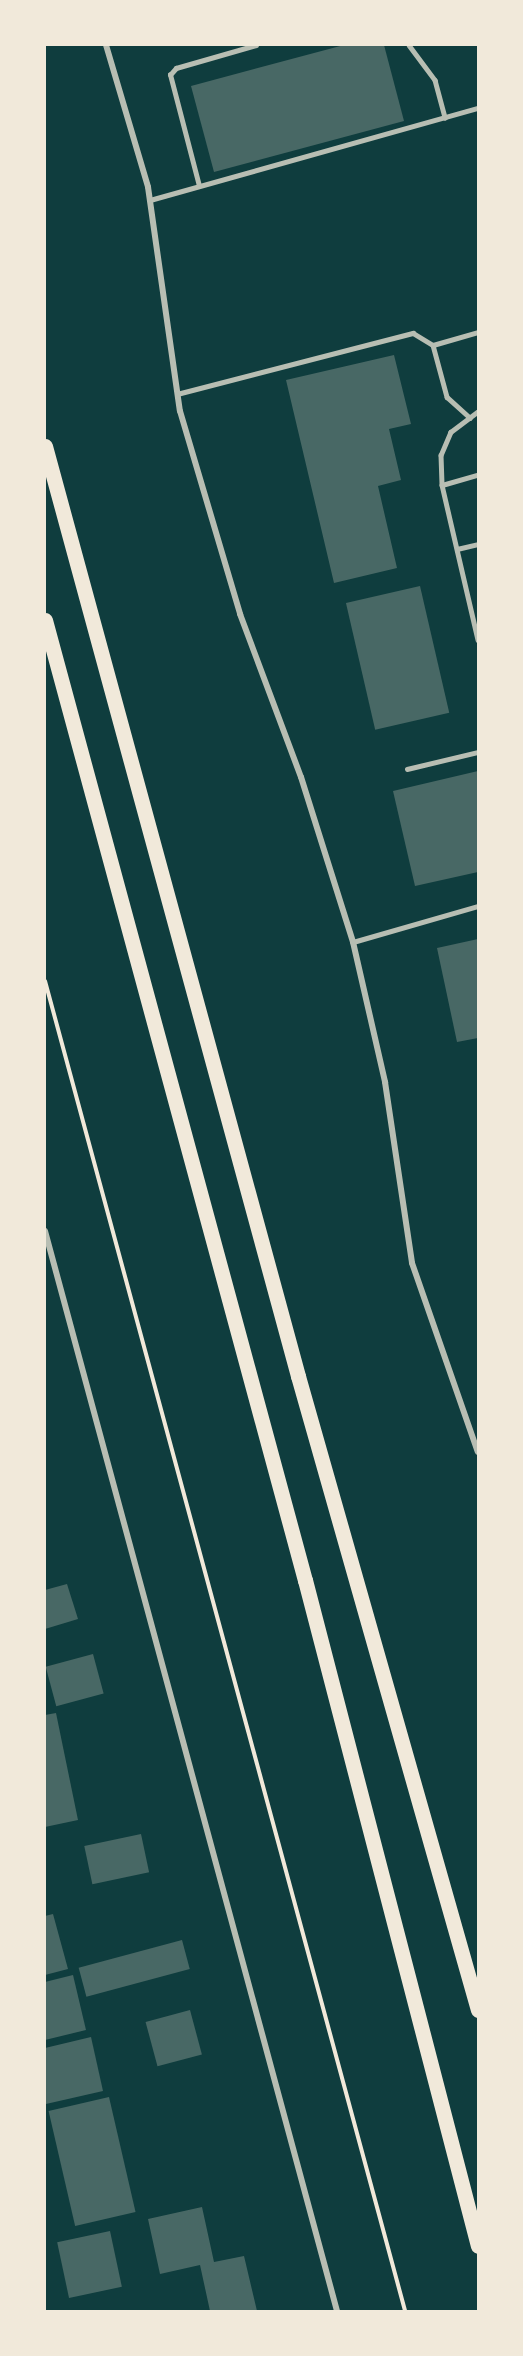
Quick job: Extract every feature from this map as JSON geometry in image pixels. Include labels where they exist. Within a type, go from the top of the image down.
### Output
[{"type":"main road","points":[[45,446],[301,1388],[478,2010]]},
{"type":"main road","points":[[45,620],[305,1580],[478,2246]]},
{"type":"street","points":[[106,45],[150,200],[177,394],[240,614],[301,777],[353,942],[385,1082],[411,1263],[478,1452]]},
{"type":"street","points":[[45,1231],[337,2311]]},
{"type":"lane","points":[[199,186],[170,75],[176,68],[256,45]]},
{"type":"lane","points":[[409,45],[435,80],[445,118]]},
{"type":"lane","points":[[150,200],[478,108]]},
{"type":"lane","points":[[433,345],[478,332]]},
{"type":"lane","points":[[177,394],[413,333],[433,345],[447,397],[470,418]]},
{"type":"lane","points":[[478,412],[451,432],[441,455],[442,485],[476,620],[478,640]]},
{"type":"lane","points":[[442,485],[478,475]]},
{"type":"lane","points":[[457,549],[478,543]]},
{"type":"lane","points":[[407,769],[478,752]]},
{"type":"lane","points":[[353,942],[478,906]]},
{"type":"path","points":[[45,981],[405,2311]]},
{"type":"building","points":[[344,45],[384,45],[404,121],[214,172],[191,86]]},
{"type":"building","points":[[394,355],[411,424],[389,429],[401,480],[378,486],[397,568],[334,583],[286,380]]},
{"type":"building","points":[[420,586],[449,713],[375,730],[346,603]]},
{"type":"building","points":[[478,771],[478,872],[415,886],[393,791]]},
{"type":"building","points":[[478,939],[478,1038],[457,1042],[437,948]]},
{"type":"building","points":[[67,1584],[78,1619],[45,1629],[45,1590]]},
{"type":"building","points":[[93,1654],[104,1694],[56,1706],[46,1667]]},
{"type":"building","points":[[56,1713],[78,1820],[45,1827],[45,1715]]},
{"type":"building","points":[[141,1834],[149,1872],[92,1884],[84,1846]]},
{"type":"building","points":[[53,1914],[68,1969],[45,1975],[45,1916]]},
{"type":"building","points":[[182,1940],[190,1969],[86,1997],[79,1968]]},
{"type":"building","points":[[73,1975],[86,2030],[45,2040],[45,1982]]},
{"type":"building","points":[[190,2010],[202,2054],[157,2066],[146,2022]]},
{"type":"building","points":[[91,2037],[103,2091],[46,2104],[45,2048]]},
{"type":"building","points":[[109,2097],[136,2212],[75,2226],[49,2111]]},
{"type":"building","points":[[202,2207],[214,2262],[244,2256],[257,2311],[210,2311],[200,2265],[160,2274],[148,2219]]},
{"type":"building","points":[[110,2231],[122,2287],[69,2298],[57,2242]]}]
